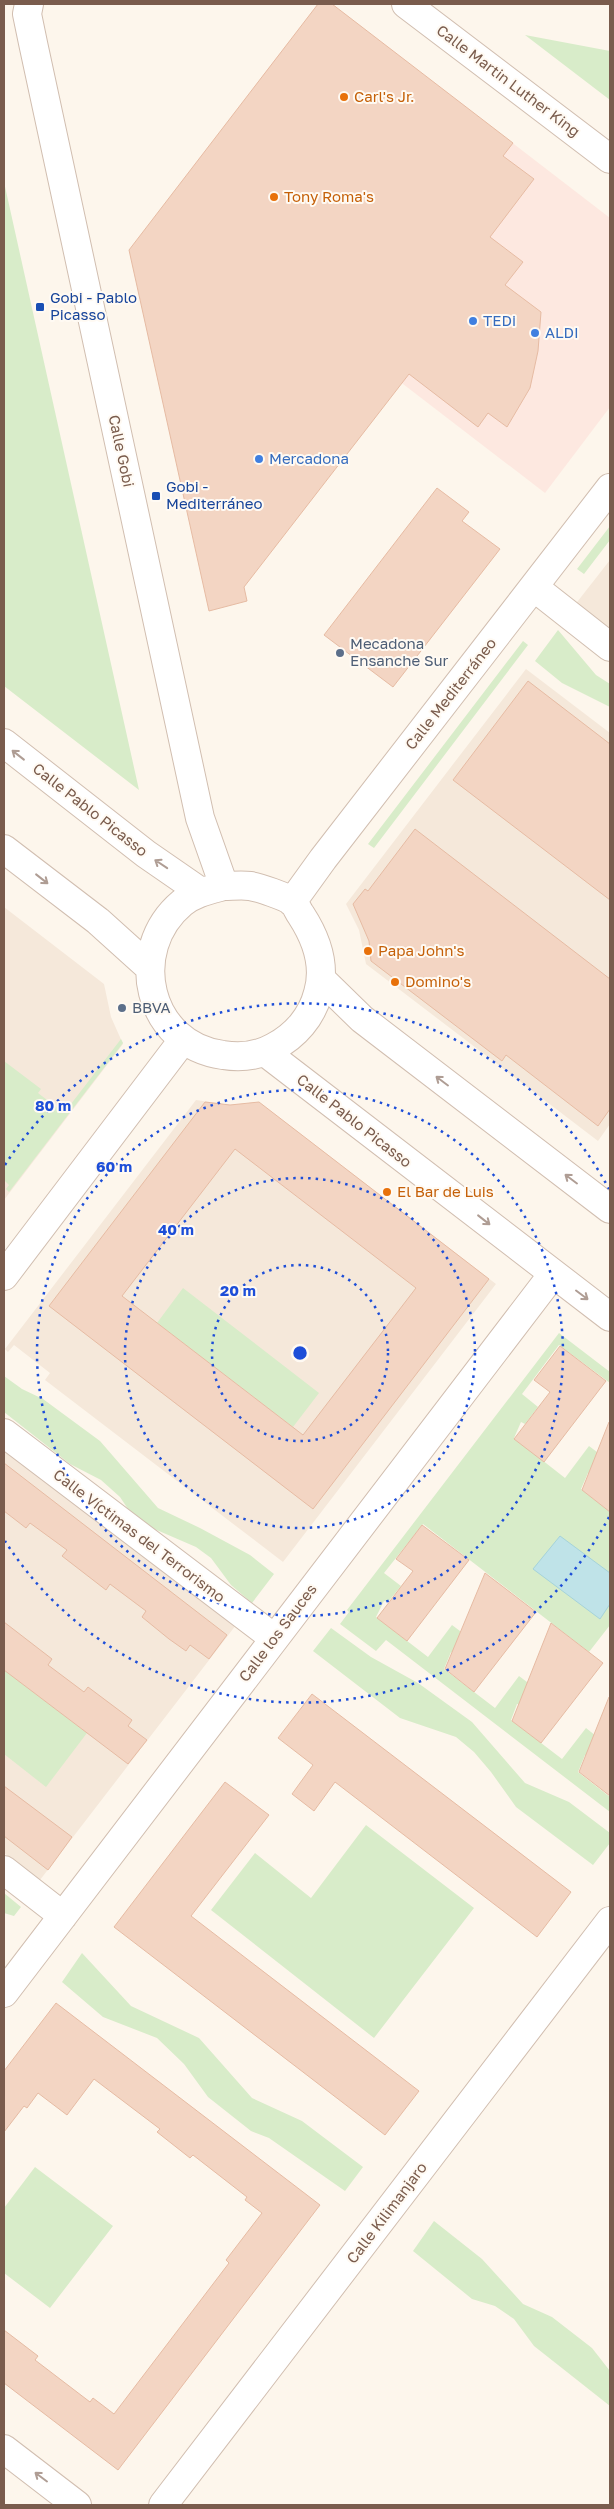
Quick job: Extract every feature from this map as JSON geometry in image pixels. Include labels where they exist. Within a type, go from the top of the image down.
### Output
[{"type":"street","name":"Calle Martin Luther King","points":[[406,4],[610,159]]},
{"type":"street","name":"Calle Gobi","points":[[25,7],[200,818],[212,889]]},
{"type":"street","name":"Calle Mediterráneo","points":[[292,902],[365,804],[535,588],[610,488]]},
{"type":"street","points":[[535,588],[610,647]]},
{"type":"street","name":"Calle Pablo Picasso","points":[[4,743],[146,854],[212,889]]},
{"type":"street","points":[[4,849],[98,921],[149,966]]},
{"type":"street","points":[[251,886],[292,902],[310,929],[318,950],[321,979],[318,994],[310,1013],[300,1028],[287,1040],[265,1052],[236,1057],[212,1054],[183,1040],[162,1018],[151,987],[149,966],[157,935],[168,917],[183,902],[212,889],[251,886]]},
{"type":"street","points":[[321,979],[362,1019],[609,1206]]},
{"type":"street","points":[[4,1276],[183,1040]]},
{"type":"street","name":"Calle Pablo Picasso","points":[[265,1052],[610,1317]]},
{"type":"street","name":"Calle los Sauces","points":[[4,1993],[554,1274]]},
{"type":"street","name":"Calle Víctimas del Terrorismo","points":[[4,1433],[274,1638]]},
{"type":"street","points":[[4,1870],[63,1916]]},
{"type":"street","name":"Calle Kilimanjaro","points":[[163,2505],[610,1921]]},
{"type":"street","points":[[4,2449],[78,2505]]},
{"type":"shaded area","name":"ALDI","points":[[318,4],[332,4],[610,218],[610,407],[545,493],[166,202]]},
{"type":"shaded area","points":[[610,560],[610,634],[574,606]]},
{"type":"shaded area","points":[[526,669],[610,733],[610,1124],[598,1141],[366,964],[359,930],[346,904]]},
{"type":"shaded area","points":[[4,907],[104,984],[111,1017],[123,1044],[4,1200]]},
{"type":"shaded area","points":[[196,1100],[230,1105],[260,1103],[496,1284],[283,1562],[45,1380],[50,1373],[14,1345],[8,1352],[5,1349]]},
{"type":"shaded area","points":[[4,1447],[236,1625],[40,1880],[4,1853]]},
{"type":"green space","points":[[525,35],[610,51],[610,100]]},
{"type":"green space","points":[[4,182],[139,790],[4,686]]},
{"type":"green space","points":[[610,526],[610,540],[584,574],[577,569]]},
{"type":"green space","points":[[558,630],[596,675],[610,684],[610,707],[562,683],[535,661]]},
{"type":"green space","points":[[523,641],[528,645],[374,848],[368,844]]},
{"type":"green space","points":[[121,1039],[123,1043],[9,1192],[6,1189],[9,1185],[4,1180],[4,1061],[41,1089],[38,1093],[64,1113]]},
{"type":"green space","points":[[183,1288],[319,1393],[293,1427],[157,1323]]},
{"type":"green space","points":[[559,1333],[610,1372],[610,1383],[559,1345],[522,1394],[538,1407],[525,1424],[521,1422],[514,1438],[565,1478],[589,1446],[605,1458],[591,1475],[588,1473],[581,1489],[610,1512],[610,1625],[589,1652],[423,1524],[384,1573],[401,1586],[388,1602],[384,1601],[376,1617],[428,1657],[452,1625],[468,1637],[455,1654],[451,1652],[444,1669],[495,1708],[519,1676],[535,1688],[522,1705],[517,1704],[511,1720],[562,1759],[586,1728],[601,1740],[589,1757],[585,1755],[578,1772],[610,1797],[610,1812],[386,1640],[376,1651],[340,1624],[349,1612],[347,1610]]},
{"type":"green space","points":[[4,1376],[22,1389],[43,1399],[100,1441],[158,1508],[250,1555],[274,1574],[252,1603],[231,1585],[211,1558],[196,1547],[152,1528],[130,1512],[120,1497],[101,1480],[70,1464],[4,1412]]},
{"type":"green space","points":[[331,1628],[371,1657],[418,1683],[472,1722],[525,1783],[569,1802],[610,1833],[610,1843],[593,1865],[516,1807],[474,1752],[456,1737],[400,1718],[313,1651]]},
{"type":"green space","points":[[4,1670],[87,1733],[46,1787],[4,1754]]},
{"type":"green space","points":[[366,1825],[474,1908],[374,2038],[211,1910],[255,1853],[311,1898]]},
{"type":"green space","points":[[4,1893],[21,1907],[14,1916],[4,1913]]},
{"type":"green space","points":[[82,1953],[131,2006],[199,2038],[252,2098],[302,2121],[363,2167],[345,2191],[269,2138],[251,2131],[208,2097],[184,2064],[157,2038],[103,2017],[62,1982]]},
{"type":"green space","points":[[35,2167],[113,2226],[50,2308],[4,2273],[4,2208]]},
{"type":"green space","points":[[434,2221],[482,2259],[523,2304],[552,2317],[592,2348],[610,2371],[610,2406],[534,2346],[514,2319],[495,2306],[472,2299],[413,2251]]},
{"type":"water","points":[[560,1536],[610,1573],[610,1604],[600,1619],[533,1569]]},
{"type":"building","name":"ALDI","points":[[318,4],[332,4],[513,143],[503,156],[534,179],[490,237],[523,262],[505,285],[541,312],[538,351],[530,388],[507,427],[488,413],[478,427],[409,374],[244,587],[247,601],[209,611],[129,250]]},
{"type":"building","points":[[437,488],[469,512],[462,521],[500,549],[393,687],[324,635]]},
{"type":"building","points":[[528,681],[610,744],[610,900],[453,780]]},
{"type":"building","points":[[415,829],[610,979],[610,1109],[598,1126],[506,1055],[502,1061],[371,961],[369,941],[353,904],[365,889],[368,891]]},
{"type":"building","points":[[205,1102],[230,1105],[259,1102],[489,1279],[313,1509],[49,1306]],"holes":[[[235,1149],[416,1288],[303,1435],[122,1296]]]},
{"type":"building","points":[[560,1346],[606,1381],[544,1462],[514,1439],[550,1392],[534,1380]]},
{"type":"building","points":[[610,1422],[610,1512],[582,1490]]},
{"type":"building","points":[[4,1463],[227,1635],[209,1659],[190,1645],[186,1651],[169,1639],[142,1617],[146,1611],[110,1584],[106,1590],[62,1556],[67,1550],[30,1523],[26,1528],[4,1511]]},
{"type":"building","points":[[422,1525],[469,1560],[407,1641],[377,1618],[413,1571],[396,1559]]},
{"type":"building","points":[[485,1573],[536,1612],[474,1692],[445,1669]]},
{"type":"building","points":[[4,1622],[52,1659],[48,1665],[84,1692],[88,1687],[132,1720],[128,1726],[147,1740],[128,1764],[4,1670]]},
{"type":"building","points":[[551,1623],[603,1663],[541,1743],[512,1721]]},
{"type":"building","points":[[312,1694],[571,1892],[537,1937],[335,1782],[314,1811],[292,1794],[313,1765],[278,1738]]},
{"type":"building","points":[[610,1697],[610,1796],[579,1772]]},
{"type":"building","points":[[225,1782],[269,1815],[191,1916],[419,2091],[385,2135],[114,1927]]},
{"type":"building","points":[[4,1786],[72,1837],[48,1870],[4,1836]]},
{"type":"building","points":[[56,2003],[320,2205],[118,2470],[4,2383],[4,2330],[38,2356],[35,2360],[90,2402],[93,2398],[114,2414],[229,2263],[226,2260],[262,2213],[245,2200],[247,2197],[193,2155],[190,2158],[157,2132],[160,2129],[94,2079],[67,2115],[38,2093],[27,2108],[24,2106],[4,2132],[4,2071]]},
{"type":"place","name":"Carl's Jr.","points":[[344,97]]},
{"type":"place","name":"Tony Roma's","points":[[274,197]]},
{"type":"place","name":"Gobi - Pablo Picasso","points":[[40,307]]},
{"type":"place","name":"TEDi","points":[[473,321]]},
{"type":"place","name":"ALDI","points":[[535,333]]},
{"type":"place","name":"Mercadona","points":[[259,459]]},
{"type":"place","name":"Gobi - Mediterráneo","points":[[156,496]]},
{"type":"place","name":"Mecadona Ensanche Sur","points":[[340,653]]},
{"type":"place","name":"Papa John's","points":[[368,951]]},
{"type":"place","name":"Domino's","points":[[395,982]]},
{"type":"place","name":"BBVA","points":[[122,1008]]},
{"type":"place","name":"El Bar de Luis","points":[[387,1192]]}]
